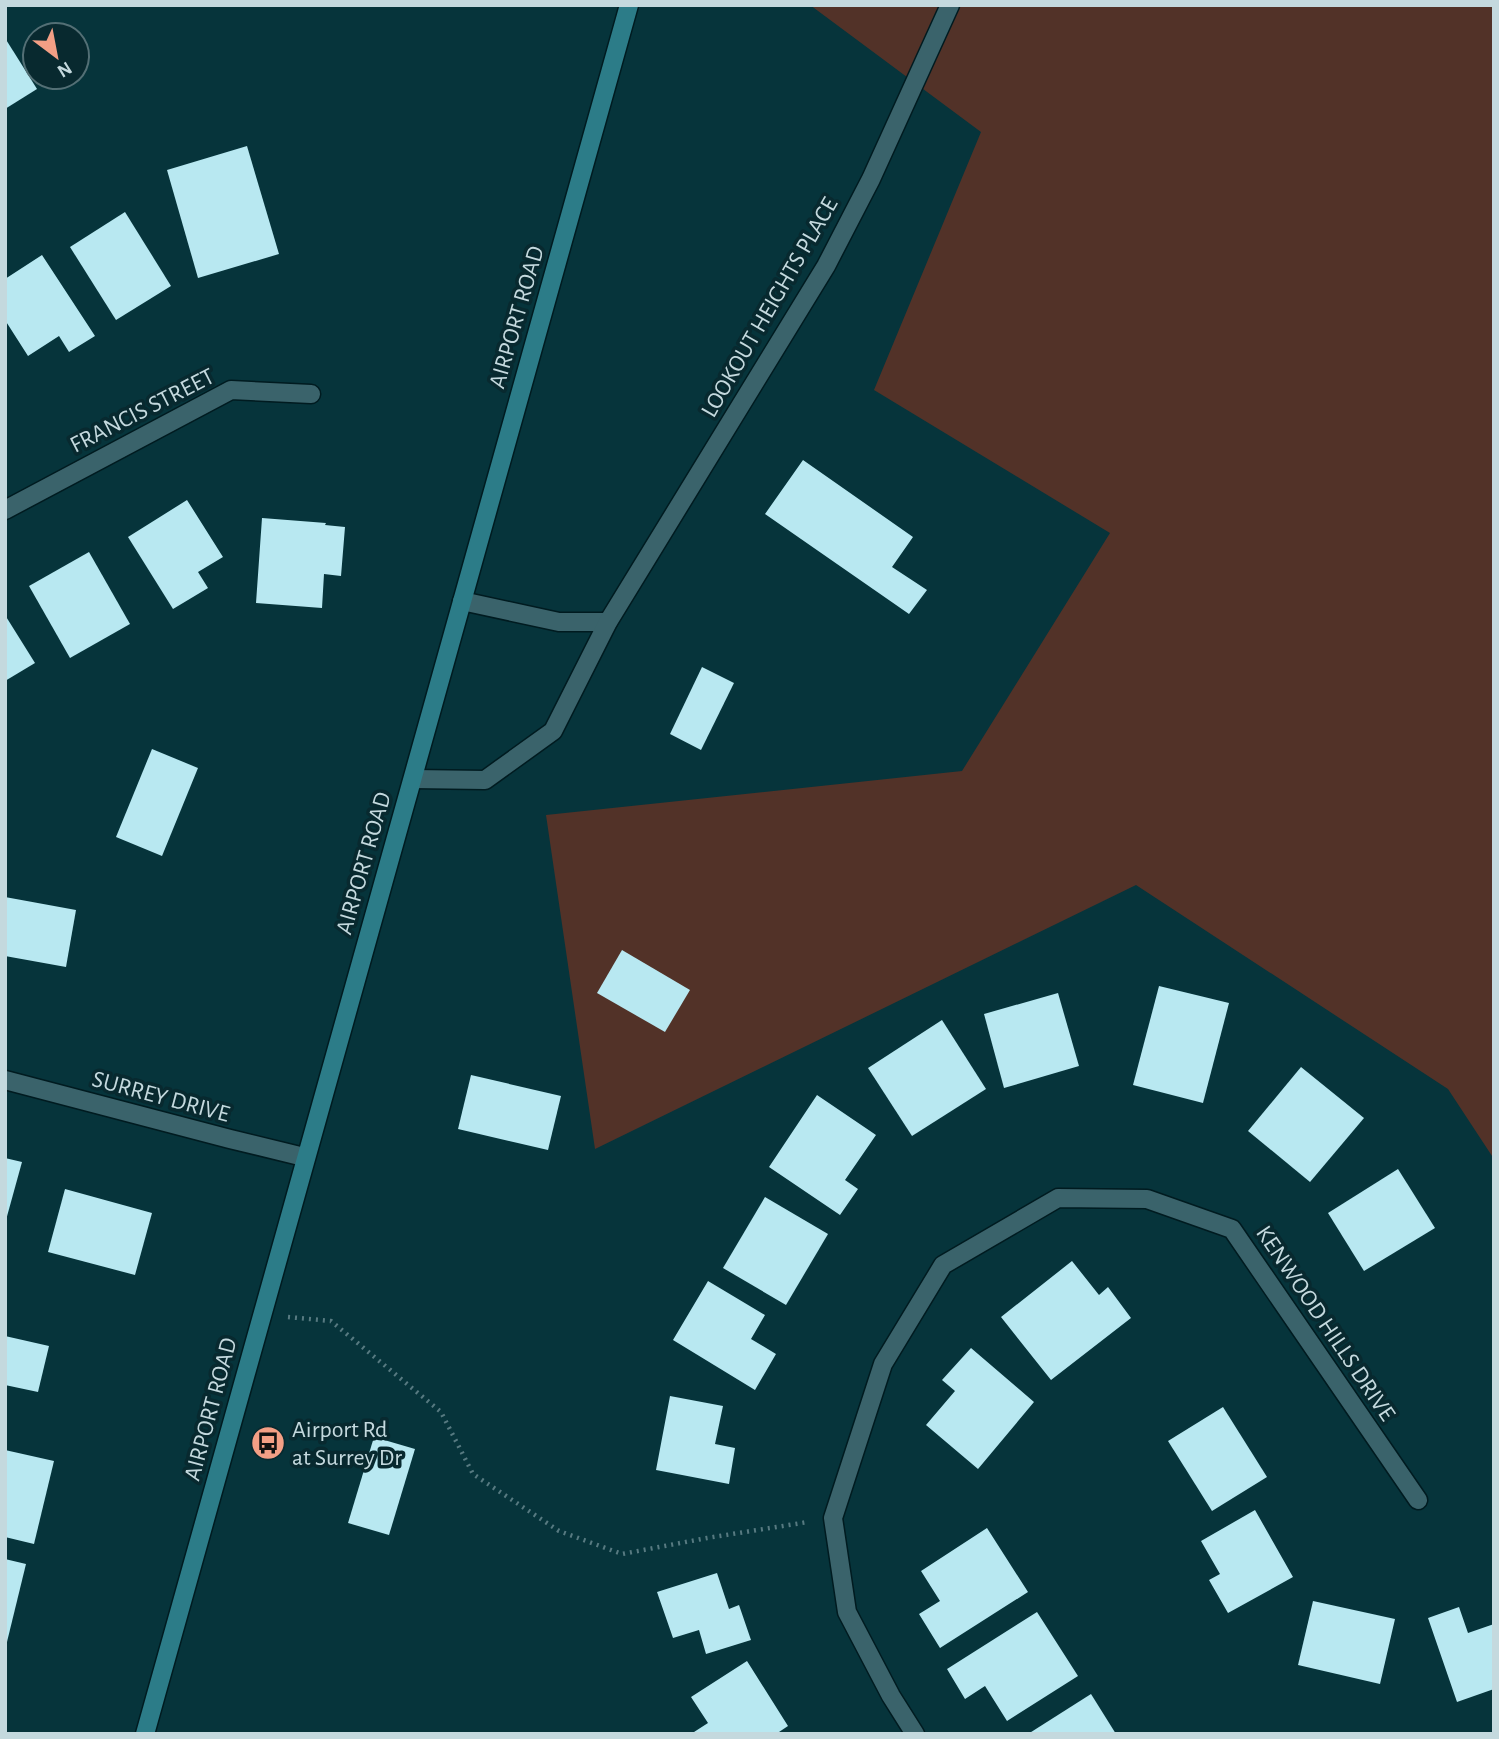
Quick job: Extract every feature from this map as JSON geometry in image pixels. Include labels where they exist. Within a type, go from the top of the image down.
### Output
[{"type":"main road","name":"AIRPORT ROAD","points":[[145,1734],[304,1157],[413,779],[629,5]]},
{"type":"street","name":"LOOKOUT HEIGHTS PLACE","points":[[413,779],[485,780],[553,731],[608,622],[826,266],[871,179],[950,5]]},
{"type":"street","name":"FRANCIS STREET","points":[[5,510],[231,390],[311,394]]},
{"type":"street","points":[[462,601],[559,622],[608,622]]},
{"type":"street","name":"SURREY DRIVE","points":[[5,1080],[304,1157]]},
{"type":"street","name":"KENWOOD HILLS DRIVE","points":[[915,1734],[891,1696],[847,1612],[833,1518],[883,1364],[943,1265],[1058,1198],[1147,1199],[1232,1229],[1418,1500]]},
{"type":"path","points":[[262,1312],[331,1321],[441,1412],[473,1474],[559,1531],[622,1554],[833,1518]]},
{"type":"shaded area","points":[[810,5],[1494,5],[1494,1159],[1448,1089],[1136,885],[595,1149],[546,815],[962,771],[1110,533],[874,390],[981,132]]},
{"type":"building","points":[[5,38],[21,64],[21,91],[34,91],[5,109]]},
{"type":"building","points":[[247,146],[279,254],[198,278],[167,170]]},
{"type":"building","points":[[125,212],[171,286],[116,320],[70,247]]},
{"type":"building","points":[[42,255],[95,336],[69,352],[59,336],[28,356],[5,320],[5,279]]},
{"type":"building","points":[[803,460],[913,537],[892,567],[927,590],[909,614],[765,514]]},
{"type":"building","points":[[187,500],[223,557],[198,572],[208,588],[173,609],[128,537]]},
{"type":"building","points":[[262,518],[345,527],[341,576],[324,574],[322,608],[256,603]]},
{"type":"building","points":[[89,552],[130,624],[70,658],[29,586]]},
{"type":"building","points":[[5,615],[35,663],[5,681]]},
{"type":"building","points":[[702,667],[734,683],[701,750],[670,734]]},
{"type":"building","points":[[152,749],[198,768],[162,856],[116,837]]},
{"type":"building","points":[[5,897],[76,910],[66,967],[5,956]]},
{"type":"building","points":[[622,950],[690,990],[665,1032],[597,993]]},
{"type":"building","points":[[1159,986],[1229,1003],[1203,1103],[1133,1085]]},
{"type":"building","points":[[1058,993],[1079,1066],[1004,1088],[984,1014]]},
{"type":"building","points":[[942,1020],[986,1089],[912,1136],[868,1068]]},
{"type":"building","points":[[1301,1067],[1364,1118],[1310,1182],[1248,1131]]},
{"type":"building","points":[[471,1075],[561,1096],[548,1150],[458,1129]]},
{"type":"building","points":[[817,1095],[876,1135],[845,1180],[858,1189],[840,1215],[769,1167]]},
{"type":"building","points":[[5,1158],[22,1162],[6,1220],[5,1220]]},
{"type":"building","points":[[1398,1169],[1435,1228],[1364,1271],[1328,1213]]},
{"type":"building","points":[[65,1189],[152,1213],[135,1275],[48,1252]]},
{"type":"building","points":[[765,1197],[828,1234],[786,1305],[723,1268]]},
{"type":"building","points":[[1072,1261],[1099,1295],[1108,1287],[1131,1318],[1051,1380],[1001,1317]]},
{"type":"building","points":[[708,1281],[765,1315],[751,1339],[776,1354],[755,1390],[673,1340]]},
{"type":"building","points":[[5,1336],[49,1346],[38,1392],[5,1385]]},
{"type":"building","points":[[971,1348],[1034,1402],[978,1469],[926,1425],[955,1391],[942,1380]]},
{"type":"building","points":[[670,1396],[723,1406],[715,1444],[735,1448],[729,1484],[656,1470]]},
{"type":"building","points":[[1223,1407],[1267,1477],[1212,1511],[1168,1441]]},
{"type":"building","points":[[374,1437],[415,1449],[389,1535],[348,1523]]},
{"type":"building","points":[[5,1450],[54,1461],[34,1544],[5,1537]]},
{"type":"building","points":[[1255,1510],[1293,1577],[1228,1613],[1209,1580],[1220,1574],[1201,1541]]},
{"type":"building","points":[[987,1528],[1028,1592],[940,1648],[919,1614],[940,1601],[921,1571]]},
{"type":"building","points":[[5,1559],[26,1564],[6,1646],[5,1645]]},
{"type":"building","points":[[717,1573],[729,1609],[739,1605],[751,1640],[706,1654],[699,1630],[673,1638],[657,1592]]},
{"type":"building","points":[[1313,1601],[1395,1619],[1380,1684],[1298,1665]]},
{"type":"building","points":[[1459,1607],[1468,1633],[1494,1624],[1494,1689],[1457,1702],[1428,1618]]},
{"type":"building","points":[[1037,1612],[1078,1676],[1007,1721],[985,1686],[965,1699],[947,1669]]},
{"type":"building","points":[[747,1661],[788,1726],[776,1734],[696,1734],[694,1732],[708,1723],[691,1697]]},
{"type":"building","points":[[1091,1694],[1116,1734],[1028,1734]]},
{"type":"place","name":"Airport Rd at Surrey Dr","points":[[268,1443]]}]
